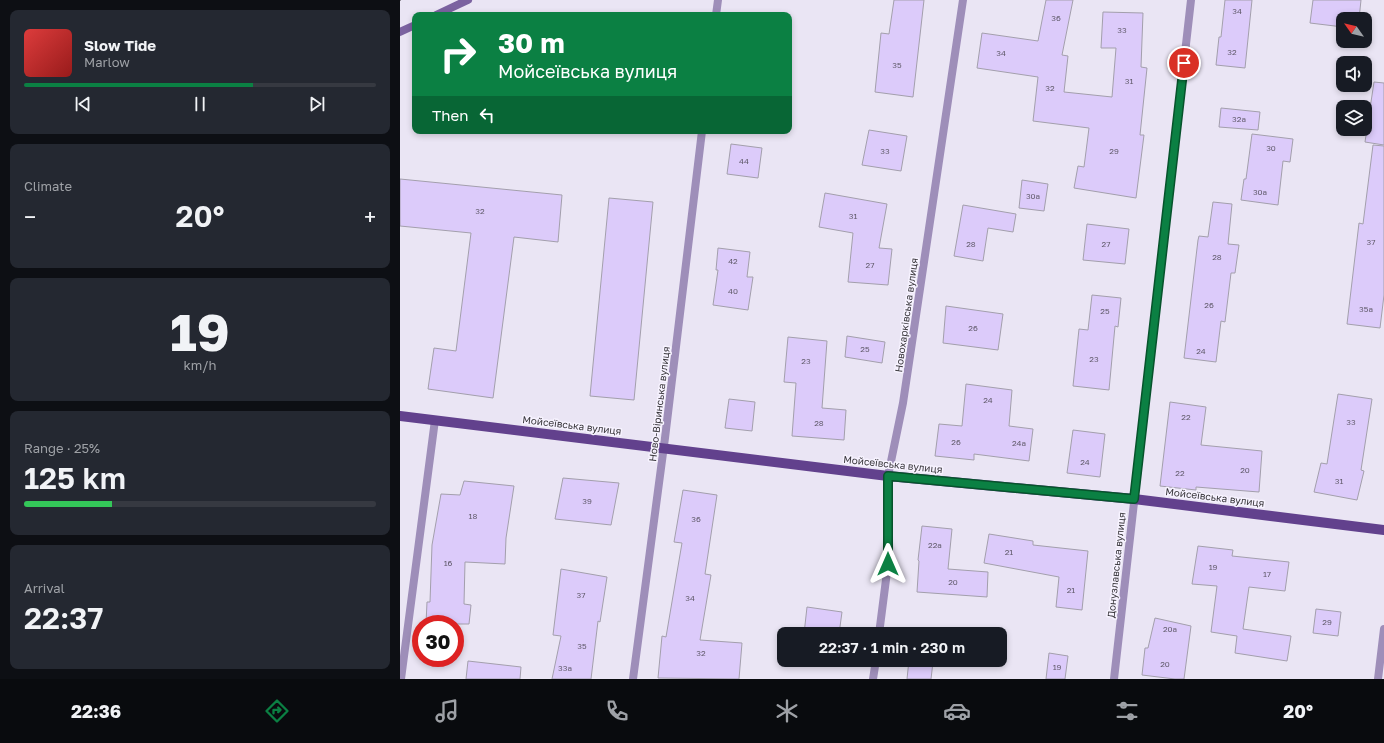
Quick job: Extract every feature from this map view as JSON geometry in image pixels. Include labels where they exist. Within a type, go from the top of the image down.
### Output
[{"type":"main road","points":[[442,12],[468,0]]},
{"type":"main road","points":[[400,32],[412,26]]},
{"type":"main road","name":"Мойсеївська вулиця","points":[[400,416],[888,476],[1134,499],[1384,530]]},
{"type":"street","points":[[716,12],[718,0]]},
{"type":"street","name":"Новохарківська вулиця","points":[[880,627],[888,564],[888,476],[903,403],[963,0]]},
{"type":"street","name":"Донузлавська вулиця","points":[[1114,679],[1191,0]]},
{"type":"street","name":"Ново-Віринська вулиця","points":[[633,679],[702,134]]},
{"type":"street","points":[[401,679],[435,420]]},
{"type":"street","points":[[1378,679],[1384,629]]},
{"type":"street","points":[[873,679],[875,667]]},
{"type":"building","points":[[894,0],[924,0],[913,97],[875,92],[881,33],[889,34]]},
{"type":"building","points":[[1046,0],[1073,0],[1062,55],[1068,56],[1064,92],[1112,97],[1116,48],[1101,48],[1103,12],[1143,13],[1141,67],[1147,68],[1140,135],[1144,135],[1136,198],[1074,188],[1078,166],[1084,167],[1089,128],[1033,121],[1038,77],[977,68],[982,33],[1038,41]]},
{"type":"building","points":[[1225,0],[1252,0],[1245,68],[1216,65]]},
{"type":"building","points":[[1313,0],[1361,0],[1360,12],[1336,12],[1336,26],[1310,23]]},
{"type":"building","points":[[1374,82],[1384,83],[1384,145],[1365,142],[1366,136],[1372,136],[1371,100]]},
{"type":"building","points":[[1221,108],[1260,112],[1258,130],[1219,127]]},
{"type":"building","points":[[869,130],[907,136],[901,171],[862,165]]},
{"type":"building","points":[[1252,134],[1293,139],[1290,162],[1283,161],[1278,205],[1241,200],[1244,179],[1246,179]]},
{"type":"building","points":[[731,144],[762,148],[758,178],[727,174]]},
{"type":"building","points":[[1373,145],[1384,146],[1384,295],[1380,328],[1347,324],[1359,223],[1363,224]]},
{"type":"building","points":[[400,179],[562,195],[558,242],[514,237],[493,398],[428,389],[434,348],[456,351],[471,233],[400,226]]},
{"type":"building","points":[[1022,180],[1048,184],[1044,211],[1019,208]]},
{"type":"building","points":[[825,193],[887,204],[879,248],[892,249],[888,285],[848,282],[853,233],[819,227]]},
{"type":"building","points":[[609,198],[653,202],[634,400],[590,396]]},
{"type":"building","points":[[1213,202],[1232,204],[1228,244],[1239,245],[1235,273],[1231,273],[1225,322],[1221,321],[1216,362],[1184,358],[1198,240],[1199,236],[1208,237]]},
{"type":"building","points":[[963,205],[1016,214],[1013,232],[988,228],[983,261],[954,256]]},
{"type":"building","points":[[1087,224],[1129,229],[1125,264],[1083,260]]},
{"type":"building","points":[[718,248],[750,252],[747,277],[753,277],[748,310],[713,305],[718,270],[716,270]]},
{"type":"building","points":[[1092,295],[1121,298],[1118,327],[1115,326],[1109,390],[1073,386],[1079,329],[1088,330]]},
{"type":"building","points":[[946,306],[1003,314],[998,350],[943,343]]},
{"type":"building","points":[[847,336],[885,342],[882,363],[845,357]]},
{"type":"building","points":[[788,337],[827,341],[822,408],[846,410],[844,440],[792,436],[796,383],[784,382]]},
{"type":"building","points":[[966,384],[1012,390],[1009,426],[1033,429],[1029,461],[974,454],[974,460],[935,456],[939,424],[962,426]]},
{"type":"building","points":[[1338,394],[1372,399],[1361,470],[1364,471],[1357,500],[1314,492],[1321,463],[1327,464]]},
{"type":"building","points":[[729,399],[755,402],[752,431],[725,428]]},
{"type":"building","points":[[1170,402],[1206,407],[1201,445],[1262,451],[1259,492],[1196,487],[1196,490],[1160,486]]},
{"type":"building","points":[[1073,430],[1105,434],[1100,477],[1067,473]]},
{"type":"building","points":[[563,478],[619,483],[611,525],[555,519]]},
{"type":"building","points":[[464,481],[514,486],[506,538],[505,564],[465,562],[464,604],[471,605],[469,624],[464,624],[464,615],[426,615],[427,602],[430,602],[432,545],[441,494],[460,495]]},
{"type":"building","points":[[683,490],[717,495],[705,574],[711,575],[700,640],[742,643],[739,679],[658,678],[662,636],[666,637],[682,543],[674,542]]},
{"type":"building","points":[[922,526],[952,529],[948,569],[988,572],[987,597],[917,592],[918,560]]},
{"type":"building","points":[[989,534],[1033,541],[1033,545],[1088,551],[1082,610],[1056,607],[1059,577],[984,563]]},
{"type":"building","points":[[1198,546],[1233,550],[1232,556],[1289,562],[1285,591],[1249,587],[1243,629],[1291,636],[1287,661],[1235,653],[1237,636],[1211,632],[1217,586],[1192,584]]},
{"type":"building","points":[[561,569],[607,577],[600,622],[598,621],[591,679],[552,679],[561,636],[553,635]]},
{"type":"building","points":[[807,607],[842,612],[840,627],[805,627]]},
{"type":"building","points":[[1316,609],[1341,612],[1338,636],[1313,633]]},
{"type":"building","points":[[1155,618],[1191,626],[1184,679],[1142,675],[1145,648],[1148,648]]},
{"type":"building","points":[[1049,653],[1068,656],[1065,679],[1046,679]]},
{"type":"building","points":[[468,661],[521,667],[520,679],[466,679]]},
{"type":"building","points":[[908,667],[932,667],[931,679],[907,679]]},
{"type":"route","points":[[888,564],[888,476],[1134,499],[1184,63]]}]
